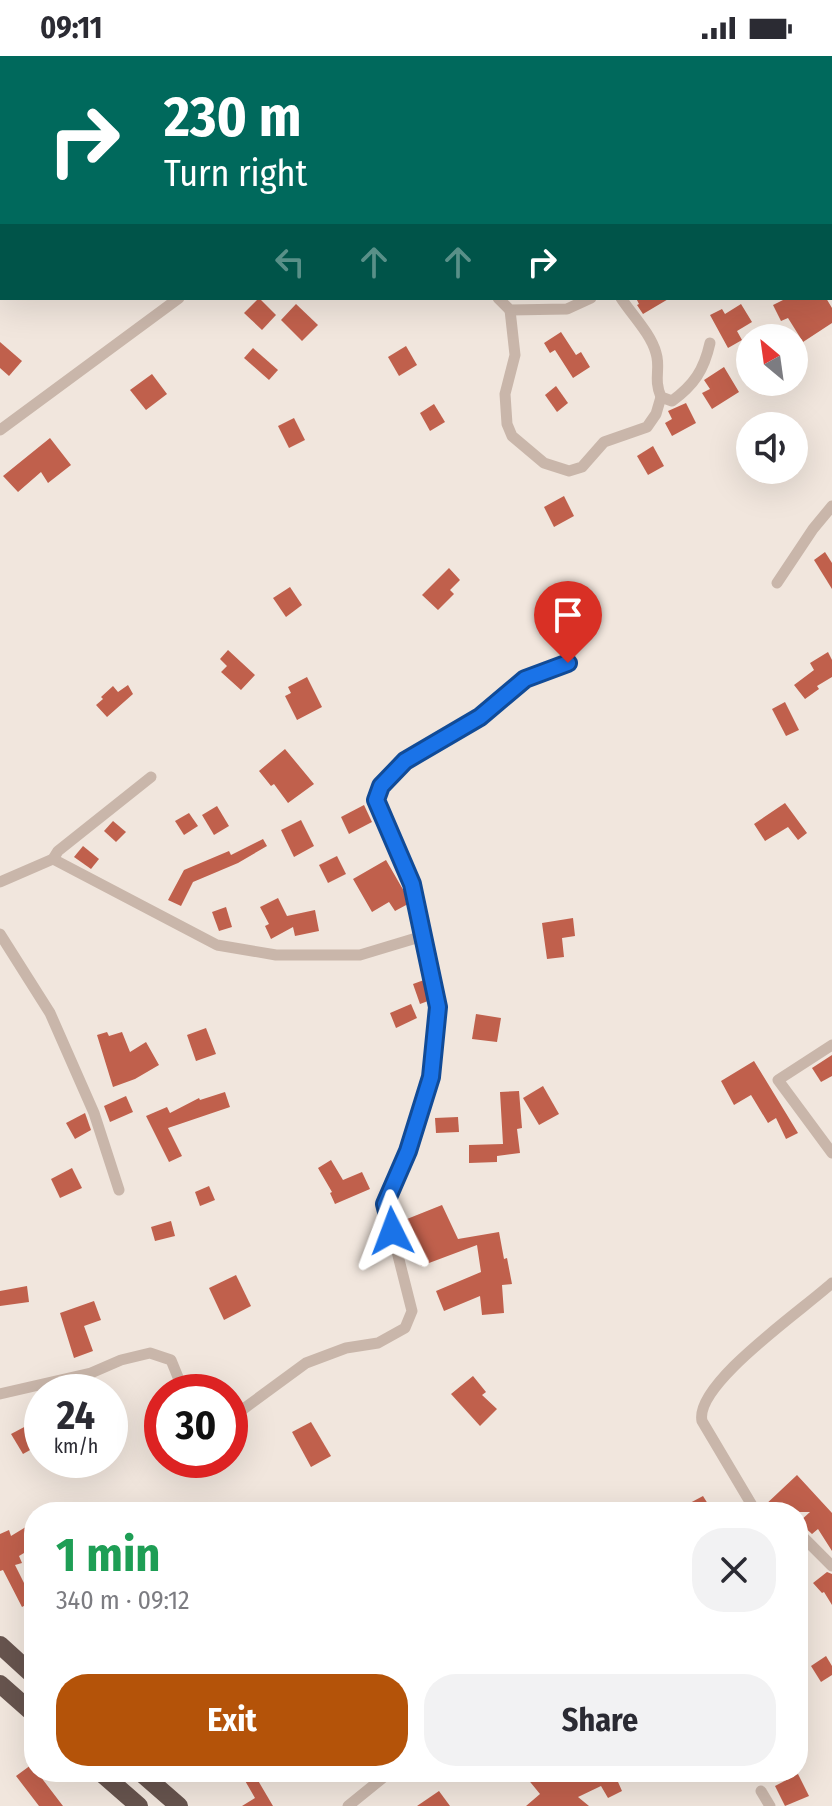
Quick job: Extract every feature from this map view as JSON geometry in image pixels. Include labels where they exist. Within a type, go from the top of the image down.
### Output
[{"type":"highway","points":[[0,1645],[24,1667]]},
{"type":"highway","points":[[0,1684],[24,1705]]},
{"type":"highway","points":[[111,1782],[139,1806]]},
{"type":"highway","points":[[151,1782],[179,1806]]},
{"type":"street","points":[[0,430],[176,300]]},
{"type":"street","points":[[500,300],[510,310],[515,355],[505,394],[507,424],[512,436],[544,463],[569,471],[582,467],[604,442],[647,427],[656,414],[661,397],[656,385],[658,357],[622,300]]},
{"type":"street","points":[[510,310],[567,309],[587,300]]},
{"type":"street","points":[[661,397],[672,401],[697,379],[705,364],[710,343]]},
{"type":"street","points":[[777,583],[832,506]]},
{"type":"street","points":[[248,1406],[306,1363],[346,1348],[378,1343],[405,1328],[412,1311],[385,1204],[408,1151],[431,1077],[438,1007],[412,884],[376,800],[381,786],[405,761],[480,717],[525,679],[568,663]]},
{"type":"street","points":[[0,882],[53,859],[58,851],[151,777]]},
{"type":"street","points":[[53,859],[217,945],[276,955],[360,955],[423,936]]},
{"type":"street","points":[[0,934],[50,1013],[94,1113],[119,1190]]},
{"type":"street","points":[[832,1045],[778,1080],[832,1153]]},
{"type":"street","points":[[750,1502],[702,1421],[700,1413],[704,1402],[728,1370],[832,1283]]},
{"type":"street","points":[[0,1394],[91,1373],[121,1360],[150,1353],[171,1360],[177,1374]]},
{"type":"street","points":[[808,1542],[832,1566]]},
{"type":"street","points":[[348,1806],[378,1782]]},
{"type":"street","points":[[761,1791],[770,1806]]},
{"type":"building","points":[[257,300],[261,300],[276,315],[262,330],[244,313]]},
{"type":"building","points":[[637,300],[667,300],[643,314]]},
{"type":"building","points":[[783,300],[827,300],[832,308],[832,323],[808,339],[808,324],[792,324],[788,318],[781,321],[773,305]]},
{"type":"building","points":[[296,304],[318,325],[302,341],[281,320]]},
{"type":"building","points":[[741,304],[752,322],[736,324],[736,343],[728,348],[710,315],[722,309],[725,314]]},
{"type":"building","points":[[561,332],[576,355],[581,352],[590,367],[573,378],[555,350],[550,353],[544,343]]},
{"type":"building","points":[[0,342],[22,361],[9,376],[0,368]]},
{"type":"building","points":[[406,346],[417,365],[399,376],[388,357]]},
{"type":"building","points":[[253,348],[278,370],[269,380],[244,358]]},
{"type":"building","points":[[724,367],[736,387],[736,394],[712,409],[702,393],[710,389],[704,380]]},
{"type":"building","points":[[152,374],[167,394],[146,410],[130,390]]},
{"type":"building","points":[[556,386],[568,403],[557,412],[545,395]]},
{"type":"building","points":[[686,403],[696,423],[672,436],[665,423],[672,419],[668,411]]},
{"type":"building","points":[[434,404],[445,422],[430,431],[420,413]]},
{"type":"building","points":[[294,418],[305,440],[289,448],[278,426]]},
{"type":"building","points":[[50,438],[71,465],[48,483],[41,472],[18,492],[3,476]]},
{"type":"building","points":[[653,446],[664,466],[648,475],[637,456]]},
{"type":"building","points":[[564,496],[574,516],[554,527],[544,507]]},
{"type":"building","points":[[825,552],[832,563],[832,589],[814,560]]},
{"type":"building","points":[[449,568],[460,580],[450,590],[454,594],[438,610],[422,595]]},
{"type":"building","points":[[290,587],[302,605],[286,617],[273,598]]},
{"type":"building","points":[[228,650],[255,675],[241,690],[221,672],[227,666],[220,659]]},
{"type":"building","points":[[828,652],[832,660],[832,677],[817,686],[819,689],[805,699],[794,685],[814,670],[810,663]]},
{"type":"building","points":[[307,677],[322,707],[297,720],[285,696],[291,693],[288,687]]},
{"type":"building","points":[[128,685],[133,694],[107,717],[96,705],[103,699],[101,697],[113,686],[118,692]]},
{"type":"building","points":[[785,702],[799,730],[786,736],[772,709]]},
{"type":"building","points":[[285,749],[314,784],[288,803],[259,771]]},
{"type":"building","points":[[785,803],[807,833],[798,840],[788,827],[765,841],[754,824]]},
{"type":"building","points":[[364,805],[372,822],[349,834],[341,817]]},
{"type":"building","points":[[217,806],[229,826],[214,835],[202,815]]},
{"type":"building","points":[[189,813],[198,826],[184,835],[175,821]]},
{"type":"building","points":[[301,820],[314,846],[294,857],[281,830]]},
{"type":"building","points":[[113,821],[126,832],[116,842],[104,831]]},
{"type":"building","points":[[263,839],[267,846],[238,863],[193,882],[181,906],[168,900],[184,870],[229,851],[231,855]]},
{"type":"building","points":[[83,846],[99,859],[91,869],[74,857]]},
{"type":"building","points":[[337,856],[346,874],[328,883],[319,865]]},
{"type":"building","points":[[386,860],[408,904],[395,911],[389,902],[372,912],[353,879]]},
{"type":"building","points":[[278,898],[287,916],[315,910],[319,931],[295,936],[293,927],[271,939],[265,926],[269,924],[260,907]]},
{"type":"building","points":[[226,907],[232,927],[219,931],[212,912]]},
{"type":"building","points":[[573,918],[575,936],[562,938],[564,957],[547,959],[542,923]]},
{"type":"building","points":[[424,980],[428,1001],[420,1004],[413,984]]},
{"type":"building","points":[[411,1004],[417,1018],[396,1028],[390,1013]]},
{"type":"building","points":[[476,1014],[501,1018],[497,1042],[472,1039]]},
{"type":"building","points":[[206,1028],[216,1054],[196,1061],[187,1035]]},
{"type":"building","points":[[107,1032],[109,1036],[122,1032],[130,1052],[146,1042],[159,1065],[113,1087],[97,1035]]},
{"type":"building","points":[[832,1055],[832,1076],[821,1082],[812,1068]]},
{"type":"building","points":[[754,1061],[798,1133],[786,1139],[776,1118],[768,1123],[751,1095],[734,1105],[721,1081]]},
{"type":"building","points":[[543,1086],[559,1114],[539,1125],[523,1098]]},
{"type":"building","points":[[519,1091],[522,1128],[517,1129],[520,1153],[497,1156],[497,1162],[469,1163],[469,1145],[503,1144],[500,1092]]},
{"type":"building","points":[[225,1092],[230,1107],[168,1128],[182,1156],[169,1162],[146,1116],[167,1107],[170,1113],[199,1098]]},
{"type":"building","points":[[126,1096],[133,1112],[110,1122],[104,1106]]},
{"type":"building","points":[[85,1113],[91,1130],[75,1139],[66,1123]]},
{"type":"building","points":[[458,1117],[459,1132],[436,1133],[435,1118]]},
{"type":"building","points":[[331,1160],[343,1180],[362,1172],[370,1189],[335,1204],[332,1192],[318,1168]]},
{"type":"building","points":[[72,1168],[82,1188],[60,1198],[51,1179]]},
{"type":"building","points":[[209,1186],[215,1200],[200,1206],[195,1192]]},
{"type":"building","points":[[442,1205],[458,1239],[499,1232],[512,1284],[502,1285],[504,1313],[482,1315],[480,1296],[444,1311],[436,1291],[481,1272],[477,1245],[421,1266],[415,1249],[419,1248],[407,1219]]},
{"type":"building","points":[[171,1221],[175,1236],[155,1241],[151,1227]]},
{"type":"building","points":[[236,1275],[251,1306],[224,1320],[209,1288]]},
{"type":"building","points":[[27,1286],[29,1302],[0,1306],[0,1291]]},
{"type":"building","points":[[94,1301],[101,1320],[84,1326],[93,1351],[74,1358],[60,1313]]},
{"type":"building","points":[[473,1376],[486,1392],[482,1395],[497,1409],[480,1426],[451,1394]]},
{"type":"building","points":[[311,1422],[331,1456],[311,1467],[292,1432]]},
{"type":"building","points":[[24,1427],[24,1453],[23,1454],[11,1434]]},
{"type":"building","points":[[797,1475],[832,1513],[832,1551],[818,1529],[812,1534],[808,1530],[808,1502],[768,1502]]},
{"type":"building","points":[[703,1496],[707,1502],[692,1502]]},
{"type":"building","points":[[24,1528],[24,1553],[19,1556],[22,1563],[15,1565],[24,1583],[22,1607],[3,1570],[0,1571],[0,1534],[9,1530],[11,1536]]},
{"type":"building","points":[[827,1572],[832,1574],[832,1605],[824,1592],[813,1583]]},
{"type":"building","points":[[826,1656],[832,1666],[832,1675],[821,1682],[811,1666]]},
{"type":"building","points":[[24,1770],[24,1782],[45,1782],[63,1806],[39,1806],[16,1776]]},
{"type":"building","points":[[246,1782],[259,1782],[273,1806],[242,1806],[255,1798]]},
{"type":"building","points":[[530,1782],[618,1782],[622,1791],[608,1798],[601,1786],[578,1797],[589,1806],[526,1806],[540,1794]]},
{"type":"building","points":[[783,1782],[802,1782],[809,1796],[785,1806],[775,1786]]},
{"type":"building","points":[[439,1791],[450,1806],[417,1806]]},
{"type":"route","points":[[392,1231],[385,1204],[408,1151],[431,1077],[438,1007],[412,884],[376,800],[381,786],[405,761],[480,717],[525,679],[568,663]]}]
